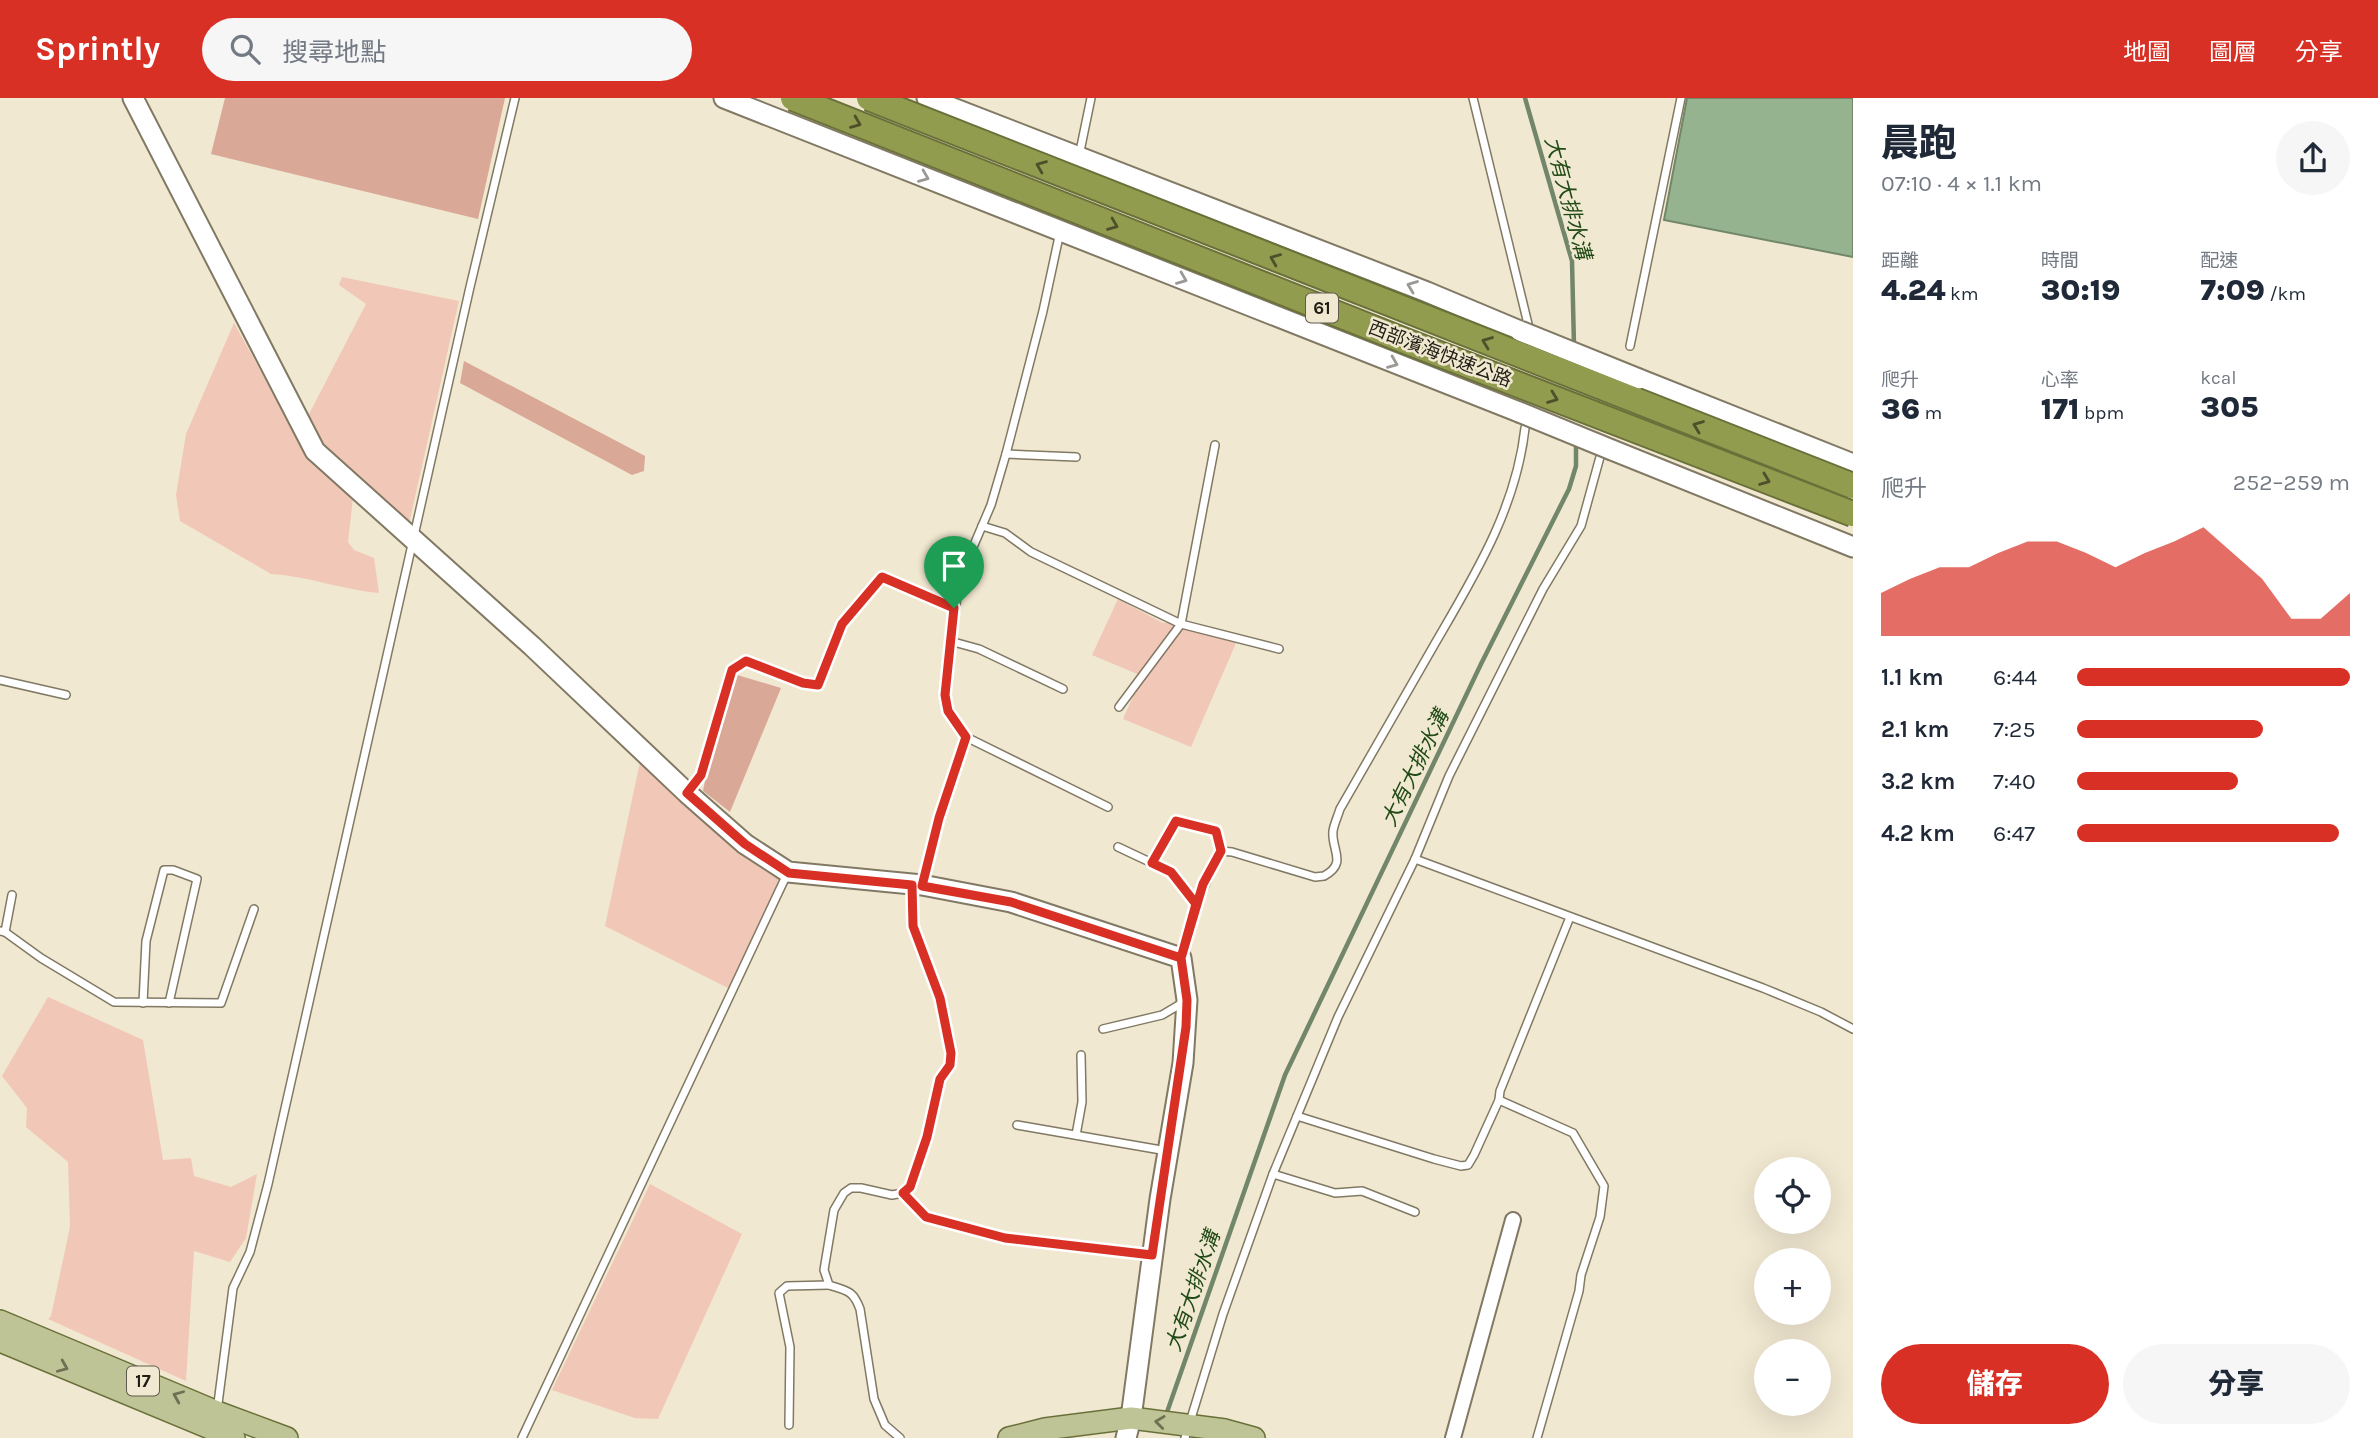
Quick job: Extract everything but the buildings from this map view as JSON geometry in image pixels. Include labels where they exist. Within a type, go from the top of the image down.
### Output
[{"type":"highway","name":"西部濱海快速公路","points":[[793,98],[1408,342],[1853,514]]},
{"type":"highway","name":"西部濱海快速公路","points":[[869,98],[1853,486]]},
{"type":"main road","points":[[134,98],[315,451],[532,646],[687,793],[745,844],[789,873],[917,885],[1011,902],[1181,958],[1187,1000],[1182,1063],[1128,1428]]},
{"type":"main road","points":[[724,98],[1060,231],[1606,454],[1853,547]]},
{"type":"main road","points":[[928,98],[1525,329],[1639,379],[1853,464]]},
{"type":"main road","name":"17","points":[[0,1321],[234,1438]]},
{"type":"main road","name":"17","points":[[0,1341],[212,1426],[287,1438]]},
{"type":"main road","points":[[1009,1438],[1045,1429],[1128,1428],[1187,1432],[1225,1430],[1254,1438]]},
{"type":"street","points":[[1453,1438],[1513,1220]]},
{"type":"lane","points":[[212,1426],[233,1288],[250,1252],[268,1184],[515,98]]},
{"type":"lane","points":[[1073,181],[1091,98]]},
{"type":"lane","points":[[1473,98],[1525,329]]},
{"type":"lane","points":[[1630,346],[1681,98]]},
{"type":"lane","points":[[1069,194],[1043,311],[1006,454],[991,505],[959,580],[945,695],[948,711],[966,737],[1108,807]]},
{"type":"lane","points":[[1221,851],[1315,877],[1324,876],[1335,867],[1338,858],[1333,831],[1340,809],[1483,561],[1506,510],[1522,456],[1522,420]]},
{"type":"lane","points":[[1119,707],[1181,624],[1215,445]]},
{"type":"lane","points":[[1006,454],[1076,457]]},
{"type":"lane","points":[[1187,1432],[1223,1314],[1273,1174],[1338,1017],[1415,859],[1449,776],[1543,589],[1581,526],[1606,454]]},
{"type":"lane","points":[[982,526],[1005,533],[1031,552],[1181,624],[1279,649]]},
{"type":"lane","points":[[687,793],[701,775],[732,670],[746,661],[803,683],[818,685],[842,624],[882,577],[954,608]]},
{"type":"lane","points":[[950,641],[979,649],[1063,689]]},
{"type":"lane","points":[[0,680],[66,695]]},
{"type":"lane","points":[[829,1285],[824,1270],[834,1210],[844,1193],[851,1188],[892,1195],[903,1193],[910,1187],[927,1137],[940,1079],[950,1065],[951,1053],[940,998],[913,926],[917,885],[966,737]]},
{"type":"lane","points":[[1152,863],[1176,821],[1216,831],[1221,851],[1203,884],[1181,958]]},
{"type":"lane","points":[[1118,847],[1171,872],[1196,904]]},
{"type":"lane","points":[[1415,859],[1773,992],[1853,1029]]},
{"type":"lane","points":[[143,1003],[146,941],[164,870],[173,870],[197,879],[169,1003]]},
{"type":"lane","points":[[522,1438],[789,873]]},
{"type":"lane","points":[[12,895],[3,931],[72,978],[114,1002],[221,1003],[254,909]]},
{"type":"lane","points":[[1297,1116],[1461,1166],[1468,1165],[1499,1100],[1500,1091],[1570,917]]},
{"type":"lane","points":[[1103,1029],[1163,1015],[1187,1000]]},
{"type":"lane","points":[[1076,1135],[1082,1102],[1081,1055]]},
{"type":"lane","points":[[1499,1100],[1573,1133],[1604,1186],[1600,1217],[1581,1275],[1579,1291],[1537,1438]]},
{"type":"lane","points":[[1017,1125],[1167,1151]]},
{"type":"lane","points":[[1273,1174],[1335,1193],[1362,1191],[1415,1212]]},
{"type":"lane","points":[[903,1193],[926,1217],[1005,1238],[1152,1255]]},
{"type":"lane","points":[[789,1425],[790,1347],[779,1293],[787,1286],[829,1285],[851,1292],[856,1298],[874,1399],[885,1425],[900,1438]]},
{"type":"shaded area","points":[[225,98],[505,98],[478,219],[211,154]]},
{"type":"shaded area","points":[[1687,98],[1853,98],[1853,257],[1664,220]]},
{"type":"shaded area","points":[[342,277],[459,301],[409,524],[339,462],[316,434],[307,418],[366,304],[339,285]]},
{"type":"shaded area","points":[[234,323],[307,454],[353,498],[348,542],[354,550],[374,558],[379,593],[271,574],[180,521],[176,495],[186,434]]},
{"type":"shaded area","points":[[464,361],[645,456],[644,471],[632,475],[460,383]]},
{"type":"shaded area","points":[[1118,599],[1163,623],[1190,622],[1240,634],[1191,747],[1123,719],[1142,676],[1092,655]]},
{"type":"shaded area","points":[[734,674],[781,688],[730,812],[703,791],[722,694]]},
{"type":"shaded area","points":[[640,762],[748,860],[781,874],[732,990],[605,926]]},
{"type":"shaded area","points":[[48,997],[143,1040],[163,1160],[191,1158],[194,1176],[231,1187],[257,1174],[246,1238],[230,1262],[194,1251],[186,1381],[48,1319],[51,1316],[70,1227],[68,1162],[26,1127],[27,1108],[2,1076]]},
{"type":"shaded area","points":[[650,1184],[742,1234],[658,1419],[635,1418],[552,1390]]},
{"type":"waterway","name":"大有大排水溝","points":[[1525,98],[1572,261],[1574,346]]},
{"type":"waterway","name":"大有大排水溝","points":[[1166,1415],[1285,1075],[1481,664],[1569,489],[1576,466],[1576,442]]},
{"type":"route","points":[[954,608],[882,577],[842,624],[818,685],[803,683],[746,661],[732,670],[701,775],[687,793],[745,844],[789,873],[912,885],[913,926],[940,998],[951,1053],[950,1065],[940,1079],[927,1137],[910,1187],[903,1193],[926,1217],[1005,1238],[1152,1255],[1186,1027],[1187,1000],[1181,958],[1203,884],[1221,851],[1216,831],[1176,821],[1152,863],[1171,872],[1196,904],[1181,958],[1011,902],[922,886],[939,818],[966,737],[948,711],[945,695],[954,608]]}]
